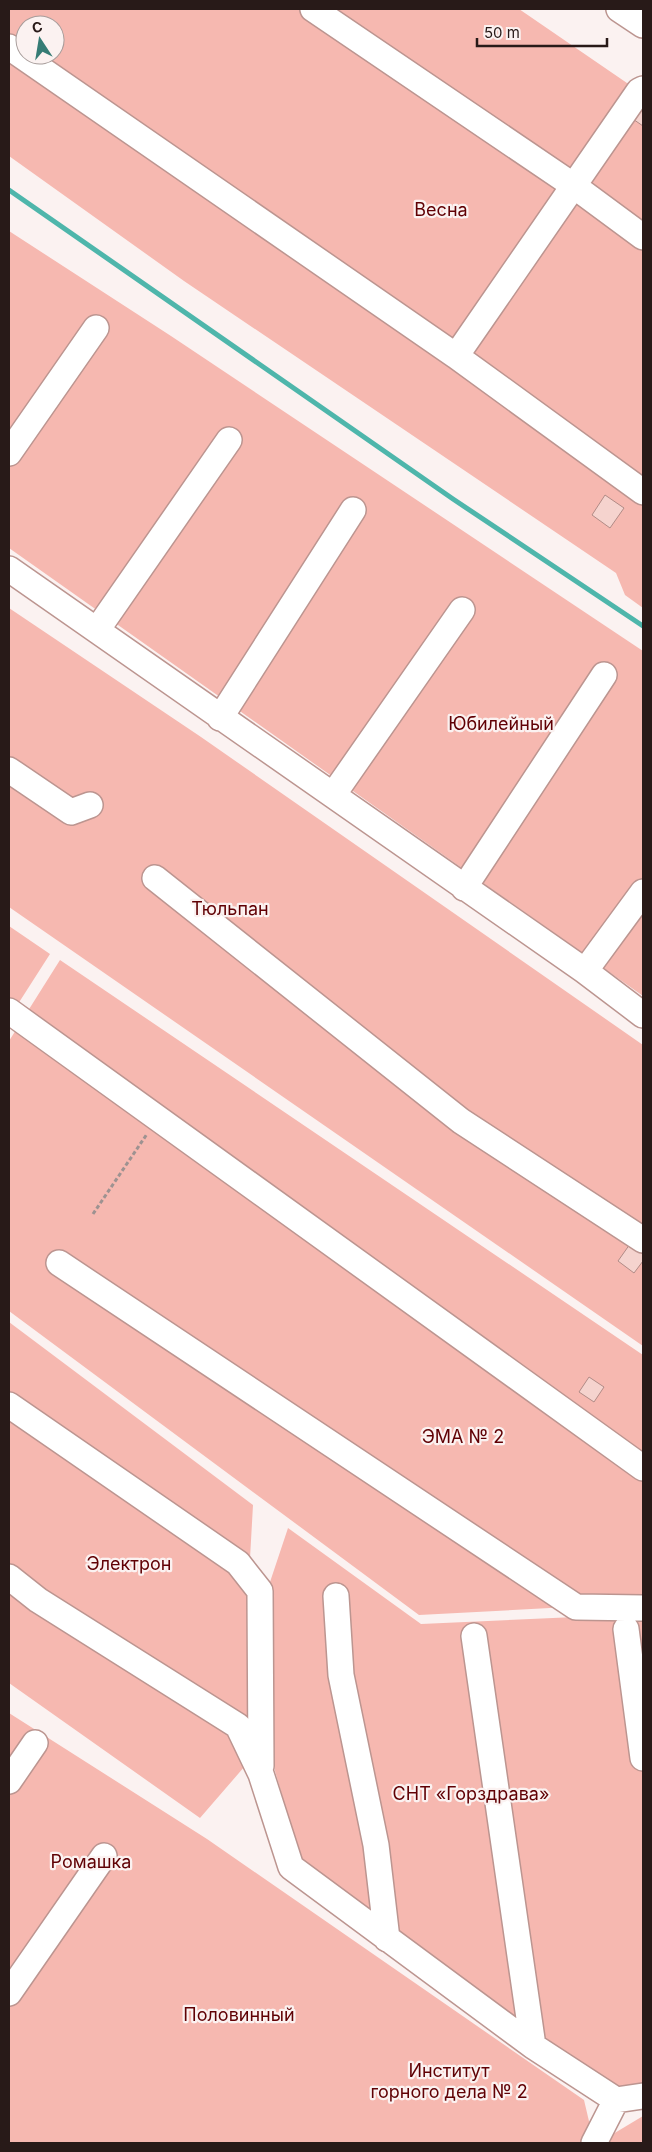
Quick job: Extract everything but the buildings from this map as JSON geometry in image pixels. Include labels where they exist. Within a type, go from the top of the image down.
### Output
[{"type":"street","points":[[313,9],[574,186],[643,237]]},
{"type":"street","points":[[619,9],[643,25]]},
{"type":"street","points":[[9,47],[456,356],[643,492]]},
{"type":"street","points":[[456,356],[639,92],[643,89]]},
{"type":"street","points":[[9,453],[96,328]]},
{"type":"street","points":[[97,630],[229,440]]},
{"type":"street","points":[[220,718],[353,510]]},
{"type":"street","points":[[9,569],[585,971],[643,1015]]},
{"type":"street","points":[[333,794],[462,610]]},
{"type":"street","points":[[464,888],[604,675]]},
{"type":"street","points":[[9,770],[71,812],[90,805]]},
{"type":"street","points":[[155,878],[461,1121],[643,1240]]},
{"type":"street","points":[[585,971],[643,892]]},
{"type":"street","points":[[9,1011],[643,1468]]},
{"type":"street","points":[[59,1263],[576,1606],[643,1608]]},
{"type":"street","points":[[9,1405],[238,1563],[260,1591],[261,1774]]},
{"type":"street","points":[[9,1577],[38,1600],[238,1726],[261,1774],[291,1867],[533,2046],[616,2100],[643,2096]]},
{"type":"street","points":[[336,1596],[341,1675],[376,1845],[387,1939]]},
{"type":"street","points":[[626,1629],[643,1758]]},
{"type":"street","points":[[474,1636],[533,2046]]},
{"type":"street","points":[[9,1781],[35,1743]]},
{"type":"street","points":[[9,1993],[104,1856]]},
{"type":"street","points":[[594,2143],[616,2100]]},
{"type":"path","points":[[94,1214],[158,1119]]},
{"type":"green space","name":"Весна","points":[[9,9],[519,9],[643,94],[643,608],[625,595],[616,573],[184,281],[9,156]]},
{"type":"green space","name":"Юбилейный","points":[[9,231],[171,336],[643,651],[643,996],[9,548]]},
{"type":"green space","name":"Тюльпан","points":[[9,608],[201,737],[643,1045],[643,1346],[9,907]]},
{"type":"green space","points":[[9,926],[50,954],[9,1018]]},
{"type":"green space","name":"ЭМА № 2","points":[[60,960],[643,1355],[643,1603],[419,1615],[9,1311],[9,1041]]},
{"type":"green space","name":"Электрон","points":[[9,1322],[253,1505],[248,1594],[248,1712],[245,1766],[200,1818],[9,1683]]},
{"type":"green space","name":"СНТ «Горздрава»","points":[[288,1528],[421,1624],[643,1614],[643,2087],[604,2096],[310,1892],[275,1771],[269,1585]]},
{"type":"green space","points":[[9,1713],[207,1839],[584,2100],[592,2134],[586,2143],[9,2143]]},
{"type":"green space","points":[[643,2116],[643,2143],[608,2143],[613,2134]]},
{"type":"waterway","points":[[9,190],[453,499],[643,626]]},
{"type":"park label","name":"Ромашка","points":[[91,1862]]},
{"type":"park label","name":"Половинный","points":[[239,2015]]},
{"type":"park label","name":"Институт горного дела № 2","points":[[449,2081]]}]
